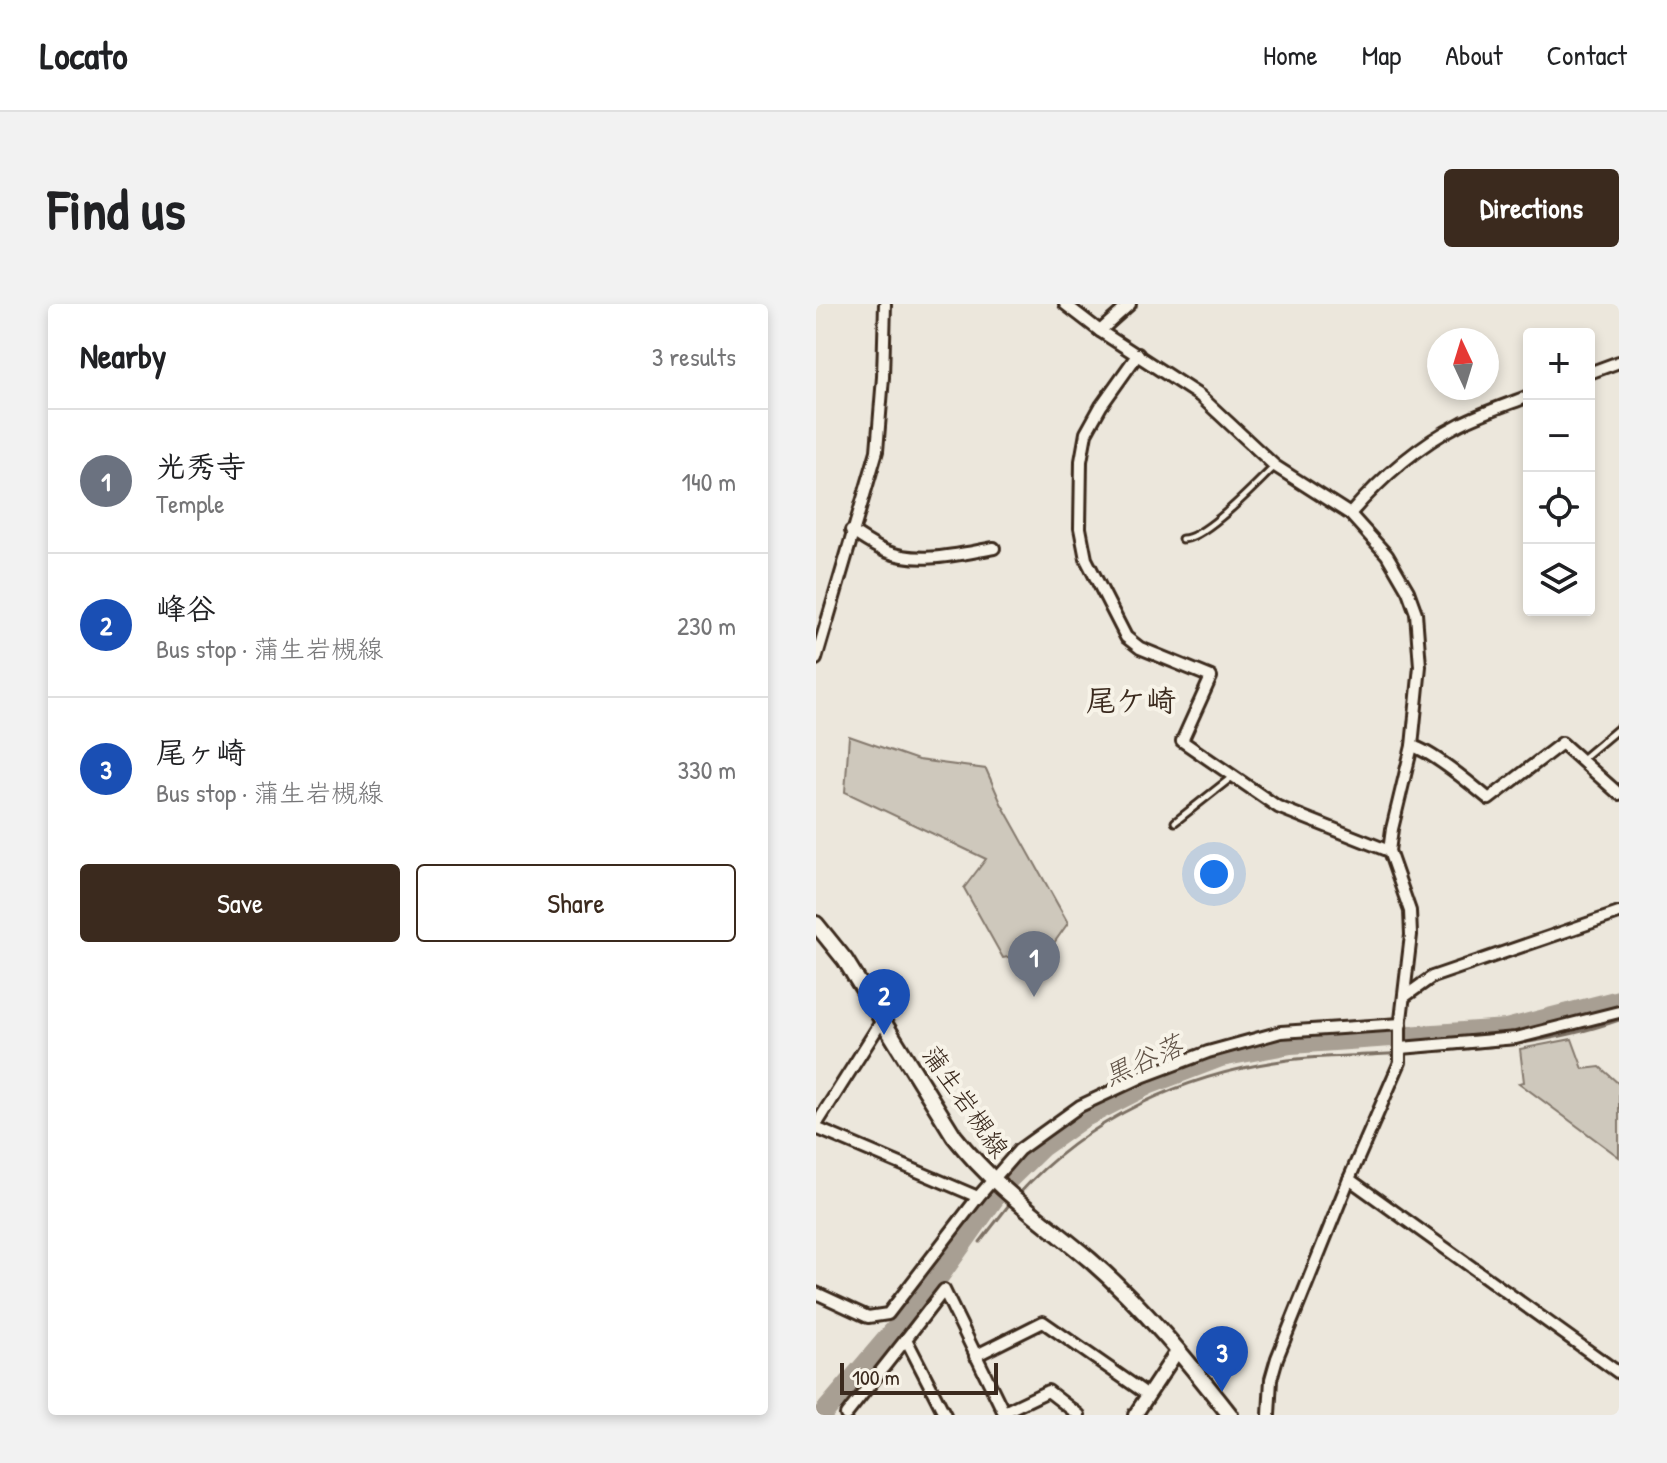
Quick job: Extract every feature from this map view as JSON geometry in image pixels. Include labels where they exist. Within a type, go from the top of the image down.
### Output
[{"type":"main road","name":"蒲生岩槻線","points":[[816,924],[845,960],[954,1136],[999,1186],[1090,1260],[1148,1317],[1230,1415]]},
{"type":"street","points":[[816,659],[839,586],[851,531],[877,451],[885,304]]},
{"type":"street","points":[[1065,304],[1100,331],[1200,396],[1275,466],[1350,514],[1387,555],[1408,591],[1416,613],[1420,666],[1412,746],[1389,851],[1410,911],[1411,935],[1400,1026],[1400,1062],[1273,1367],[1269,1415]]},
{"type":"street","points":[[1100,331],[1130,304]]},
{"type":"street","points":[[1138,354],[1086,433],[1081,461],[1080,528],[1086,559],[1126,637],[1140,648],[1211,677],[1182,741],[1278,807],[1389,851]]},
{"type":"street","points":[[1595,371],[1619,362]]},
{"type":"street","points":[[1350,514],[1390,471],[1419,450],[1460,424],[1523,398]]},
{"type":"street","points":[[851,531],[885,551],[916,558],[952,556],[994,548]]},
{"type":"street","points":[[1412,746],[1424,749],[1489,799],[1562,743],[1619,794]]},
{"type":"street","points":[[1404,997],[1432,977],[1619,913]]},
{"type":"street","points":[[1401,1045],[1516,1038],[1619,1012]]},
{"type":"street","points":[[883,1019],[816,1127],[978,1197]]},
{"type":"street","points":[[816,1293],[868,1317],[888,1314],[978,1197],[999,1186],[1019,1150],[1080,1106],[1144,1076],[1208,1052],[1281,1032],[1400,1026]]},
{"type":"street","points":[[1349,1179],[1619,1373]]},
{"type":"street","points":[[846,1415],[944,1290],[1004,1413],[1048,1391],[1079,1415]]},
{"type":"street","points":[[975,1356],[1043,1322],[1148,1395]]},
{"type":"street","points":[[906,1339],[945,1415]]},
{"type":"street","points":[[1135,1415],[1178,1350]]},
{"type":"lane","points":[[1182,539],[1192,539],[1275,466]]},
{"type":"lane","points":[[1582,759],[1619,728]]},
{"type":"lane","points":[[1175,822],[1232,777]]},
{"type":"shaded area","points":[[849,736],[918,760],[986,769],[1001,803],[1068,923],[1049,950],[1003,958],[964,888],[986,859],[845,792]]},
{"type":"shaded area","points":[[1572,1039],[1583,1069],[1600,1067],[1619,1084],[1619,1157],[1519,1083],[1524,1082],[1520,1049]]},
{"type":"waterway","name":"黒谷落","points":[[822,1415],[936,1281],[1006,1182],[1042,1147],[1083,1118],[1148,1085],[1221,1057],[1291,1044],[1506,1029],[1619,1000]]},
{"type":"waterway","points":[[1017,1196],[1045,1168],[1106,1122],[1140,1104],[1212,1076],[1298,1059],[1463,1050],[1526,1042],[1558,1037],[1619,1020]]},
{"type":"waterway","points":[[980,1242],[1012,1201]]},
{"type":"place","name":"光秀寺","points":[[1034,997]]},
{"type":"place","name":"峰谷","points":[[884,1035]]},
{"type":"place","name":"尾ヶ崎","points":[[1222,1392]]},
{"type":"district","name":"尾ケ崎","points":[[1131,700]]}]
